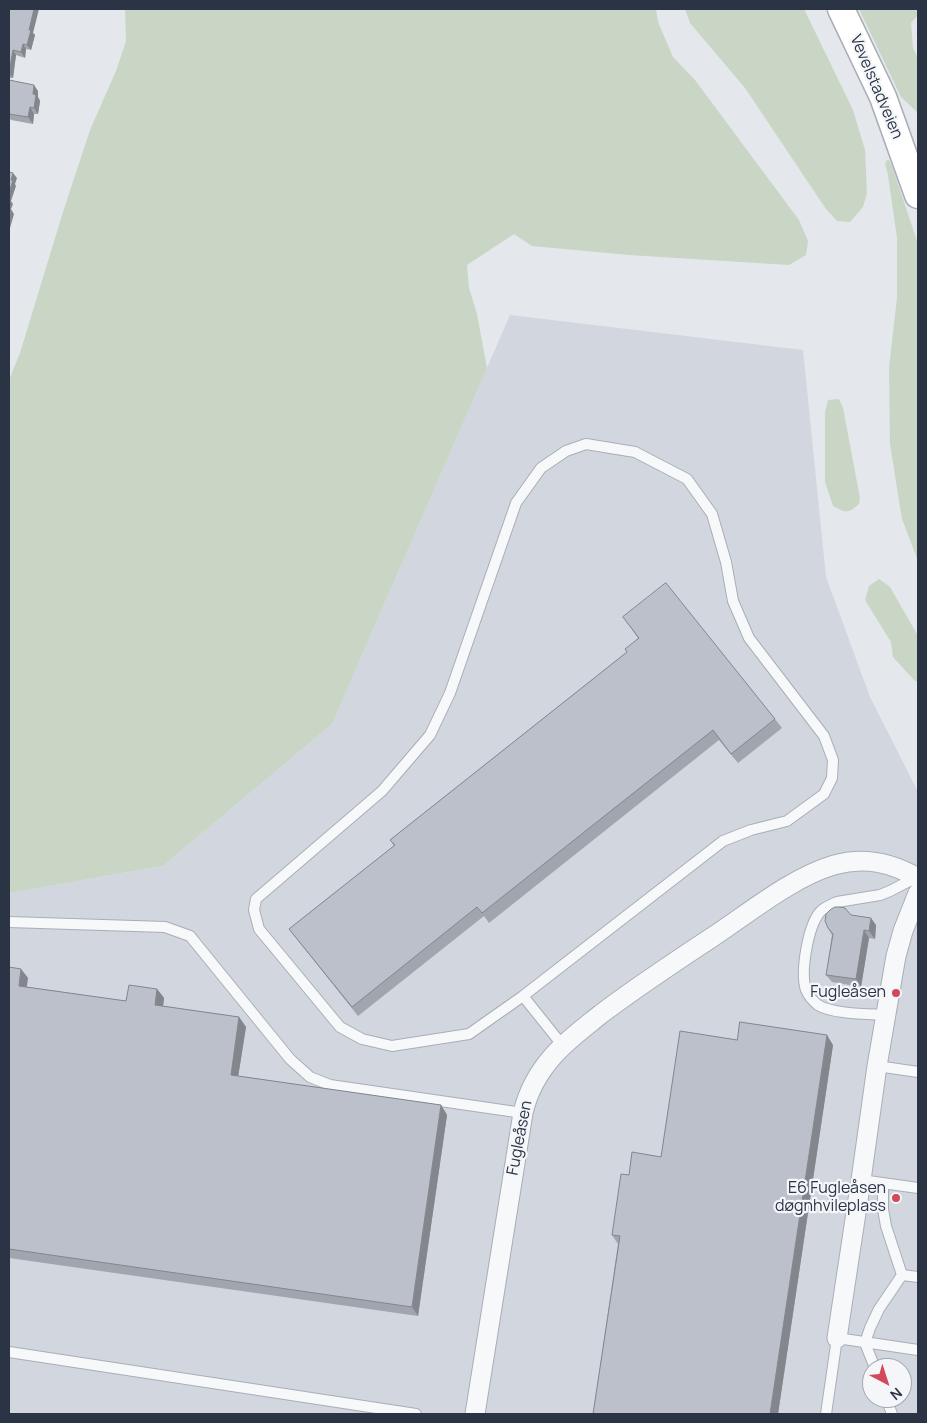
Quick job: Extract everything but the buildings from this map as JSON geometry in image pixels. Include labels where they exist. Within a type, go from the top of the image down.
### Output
[{"type":"main road","name":"Vevelstadveien","points":[[841,9],[883,97],[918,195]]},
{"type":"street","name":"Fugleåsen","points":[[475,1414],[523,1113],[526,1100],[537,1078],[553,1056],[589,1024],[645,982],[790,885],[814,872],[835,864],[875,861],[892,865],[918,883]]},
{"type":"street","points":[[837,1338],[877,1066],[896,956],[918,883]]},
{"type":"lane","points":[[586,444],[635,452],[687,479],[712,514],[726,562],[733,601],[749,638],[824,736],[832,760],[832,778],[824,794],[787,821],[751,830],[723,841],[523,996],[469,1034],[392,1046],[362,1039],[340,1027],[260,929],[254,910],[256,899],[382,791],[430,735],[450,693],[516,503],[541,468],[566,451],[586,444]]},
{"type":"lane","points":[[886,1015],[830,1010],[819,1006],[812,1000],[806,991],[803,972],[809,937],[813,923],[819,913],[836,902],[880,895],[918,883]]},
{"type":"lane","points":[[9,922],[165,927],[190,936],[290,1059],[310,1077],[330,1086],[523,1113]]},
{"type":"lane","points":[[523,996],[563,1046]]},
{"type":"lane","points":[[877,1066],[918,1072]]},
{"type":"lane","points":[[861,1180],[918,1188]]},
{"type":"lane","points":[[883,1184],[886,1226],[902,1274]]},
{"type":"lane","points":[[902,1274],[918,1277]]},
{"type":"lane","points":[[871,1358],[865,1343],[870,1328],[879,1309],[902,1274]]},
{"type":"lane","points":[[826,1414],[837,1338],[918,1350]]},
{"type":"lane","points":[[9,1352],[416,1414]]},
{"type":"shaded area","name":"Fugleåsen","points":[[510,315],[803,350],[826,577],[870,697],[918,792],[918,1414],[9,1414],[9,893],[163,866],[332,724]]},
{"type":"green space","points":[[125,9],[656,9],[658,22],[673,57],[695,80],[799,220],[808,241],[806,255],[789,265],[629,255],[532,246],[514,234],[467,265],[469,288],[477,314],[487,368],[332,724],[163,866],[9,893],[9,380],[20,353],[90,130],[116,71],[126,41]]},
{"type":"green space","points":[[685,9],[804,9],[853,110],[865,150],[867,193],[863,207],[850,222],[837,221],[826,209],[745,88],[690,23]]},
{"type":"green space","points":[[859,9],[918,9],[918,15],[911,23],[913,48],[918,58],[918,113],[901,97]]},
{"type":"green space","points":[[889,160],[893,169],[918,244],[918,561],[902,519],[890,444],[889,367],[897,298],[897,238],[885,164]]},
{"type":"green space","points":[[839,399],[843,408],[860,498],[859,504],[849,511],[833,506],[825,482],[825,412],[828,400]]},
{"type":"green space","points":[[879,579],[890,587],[918,636],[918,682],[893,657],[891,642],[865,600],[869,586]]},
{"type":"place","name":"Fugleåsen","points":[[896,993]]},
{"type":"place","name":"E6 Fugleåsen døgnhvileplass","points":[[896,1198]]}]
